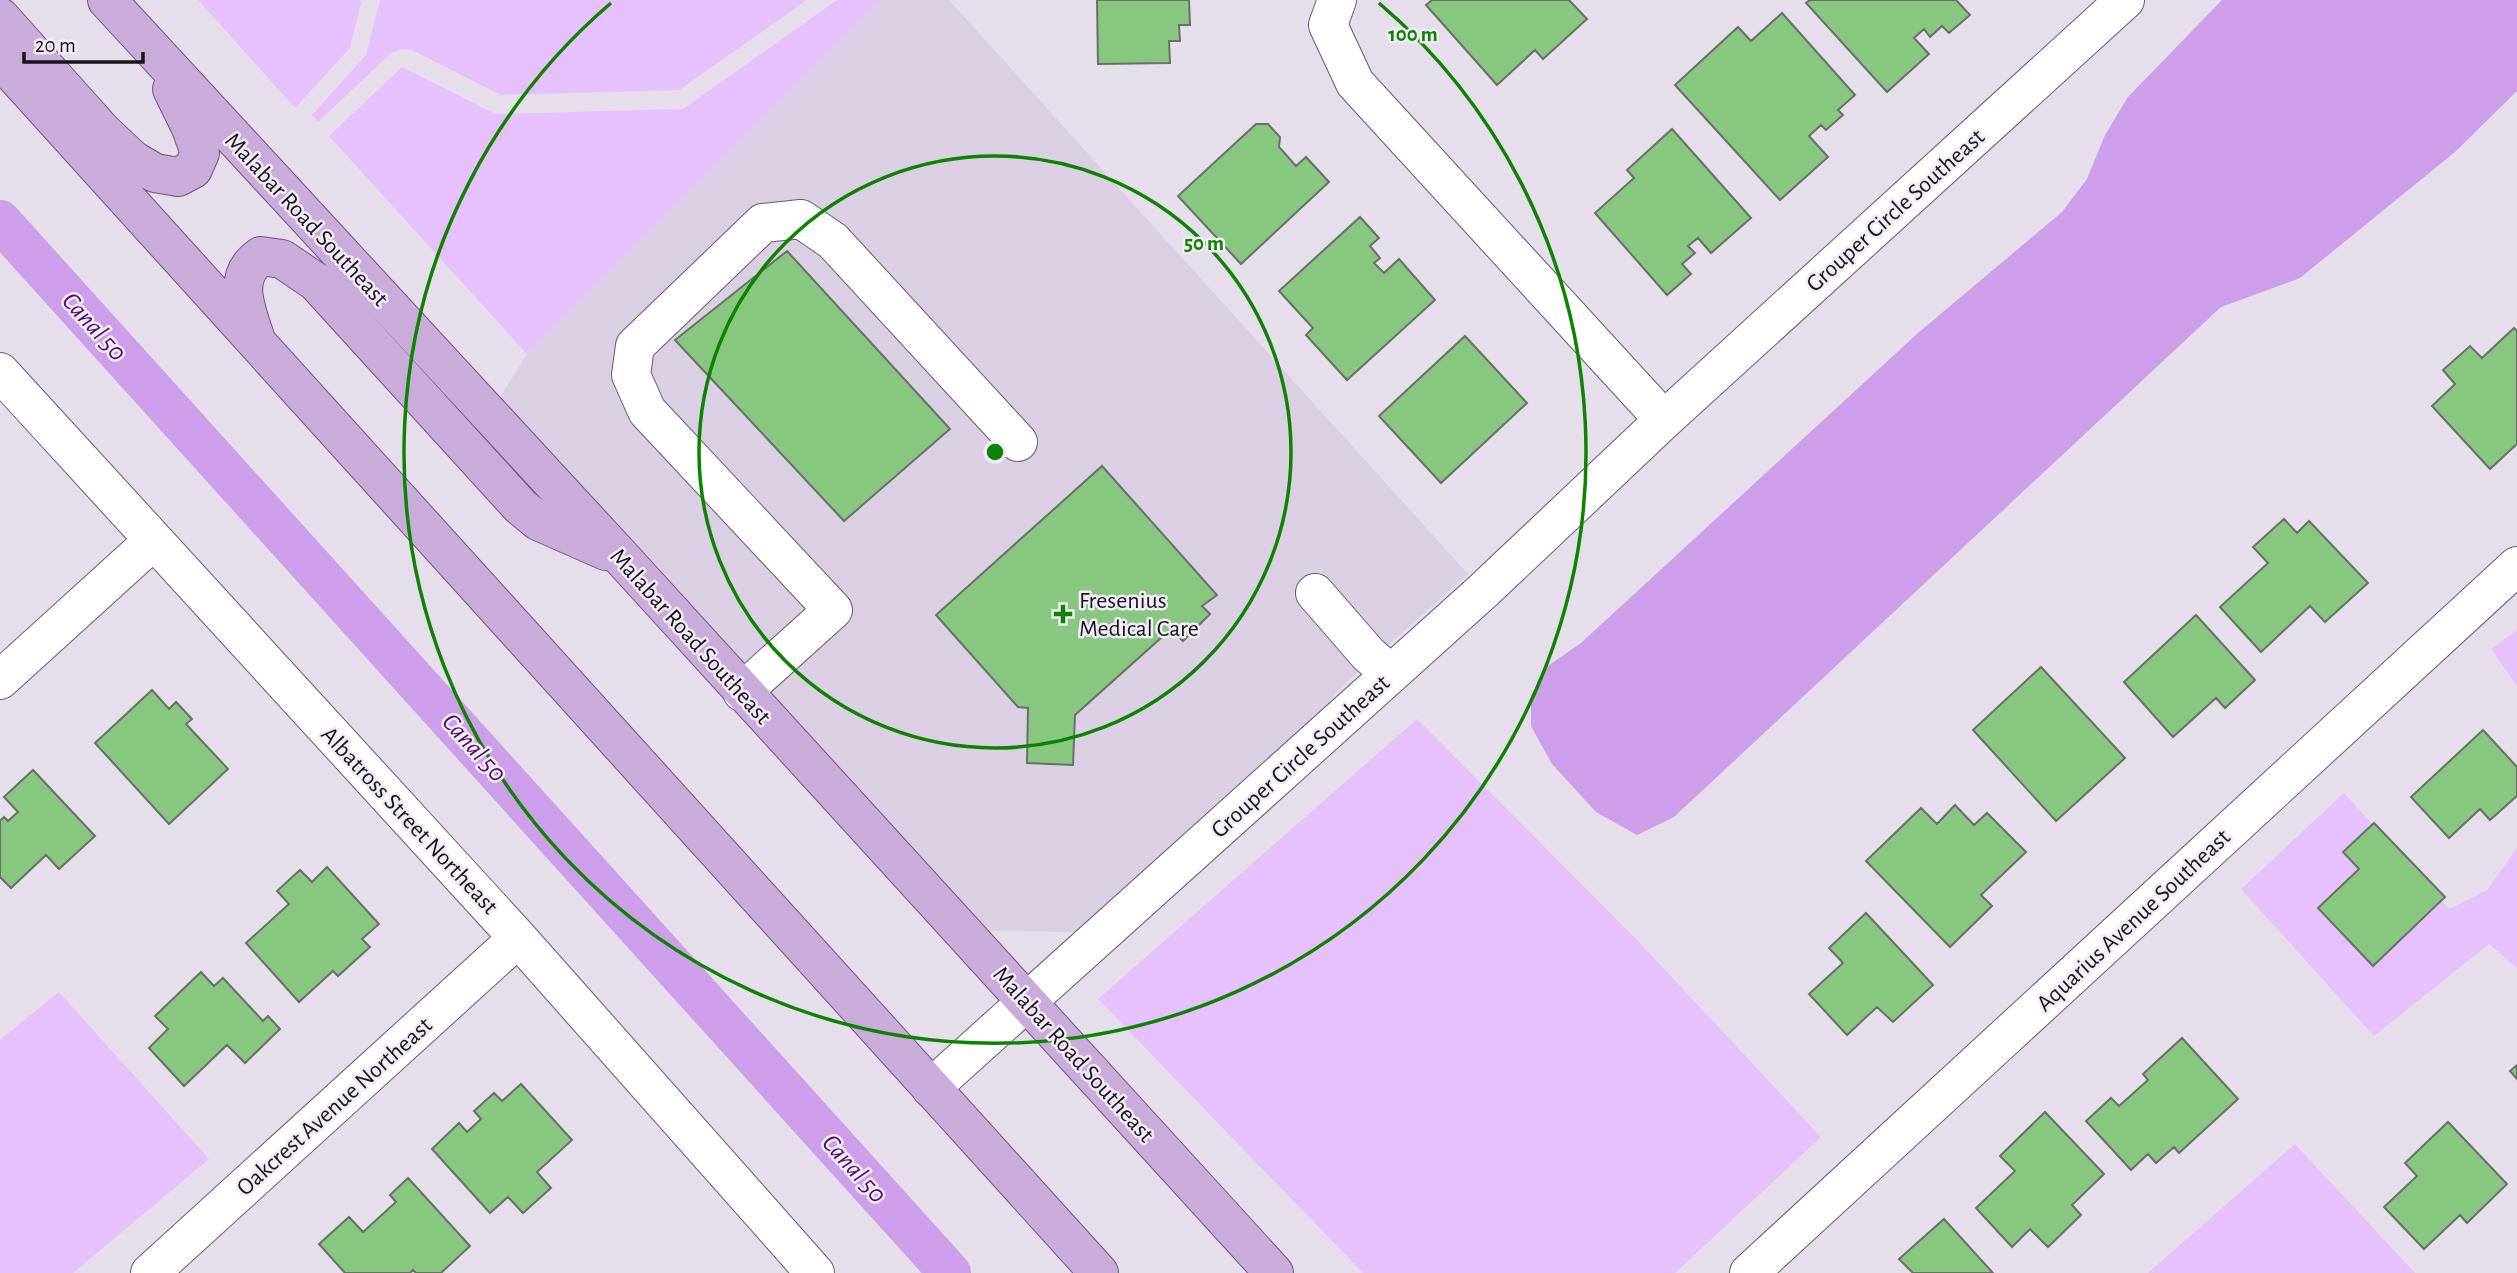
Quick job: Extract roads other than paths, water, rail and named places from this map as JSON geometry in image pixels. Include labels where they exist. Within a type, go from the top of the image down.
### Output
[{"type":"main road","name":"Malabar Road Southeast","points":[[107,0],[621,557],[1274,1273]]},
{"type":"main road","points":[[0,17],[103,132],[133,160],[155,173],[178,177],[193,169],[200,153],[191,128],[154,53]]},
{"type":"main road","points":[[0,59],[1099,1273]]},
{"type":"main road","points":[[257,343],[247,310],[243,277],[250,264],[261,256],[282,259],[316,282],[520,506],[538,521],[621,557]]},
{"type":"street","points":[[1337,0],[1328,25],[1355,83],[1664,420]]},
{"type":"street","name":"Grouper Circle Southeast","points":[[931,1088],[1483,592],[1664,420],[2125,0]]},
{"type":"street","points":[[742,692],[833,610],[647,411],[631,375],[635,346],[763,223],[801,219],[833,241],[1018,442]]},
{"type":"street","name":"Albatross Street Northeast","points":[[0,372],[518,938],[814,1273]]},
{"type":"street","points":[[0,680],[153,541]]},
{"type":"street","name":"Aquarius Avenue Southeast","points":[[1749,1273],[2517,566]]},
{"type":"street","points":[[1315,593],[1368,654],[1391,674]]},
{"type":"street","name":"Oakcrest Avenue Northeast","points":[[150,1273],[518,938]]},
{"type":"waterway","name":"Canal 50","points":[[0,221],[950,1273]]},
{"type":"place","name":"Fresenius Medical Care","points":[[1063,614]]}]
